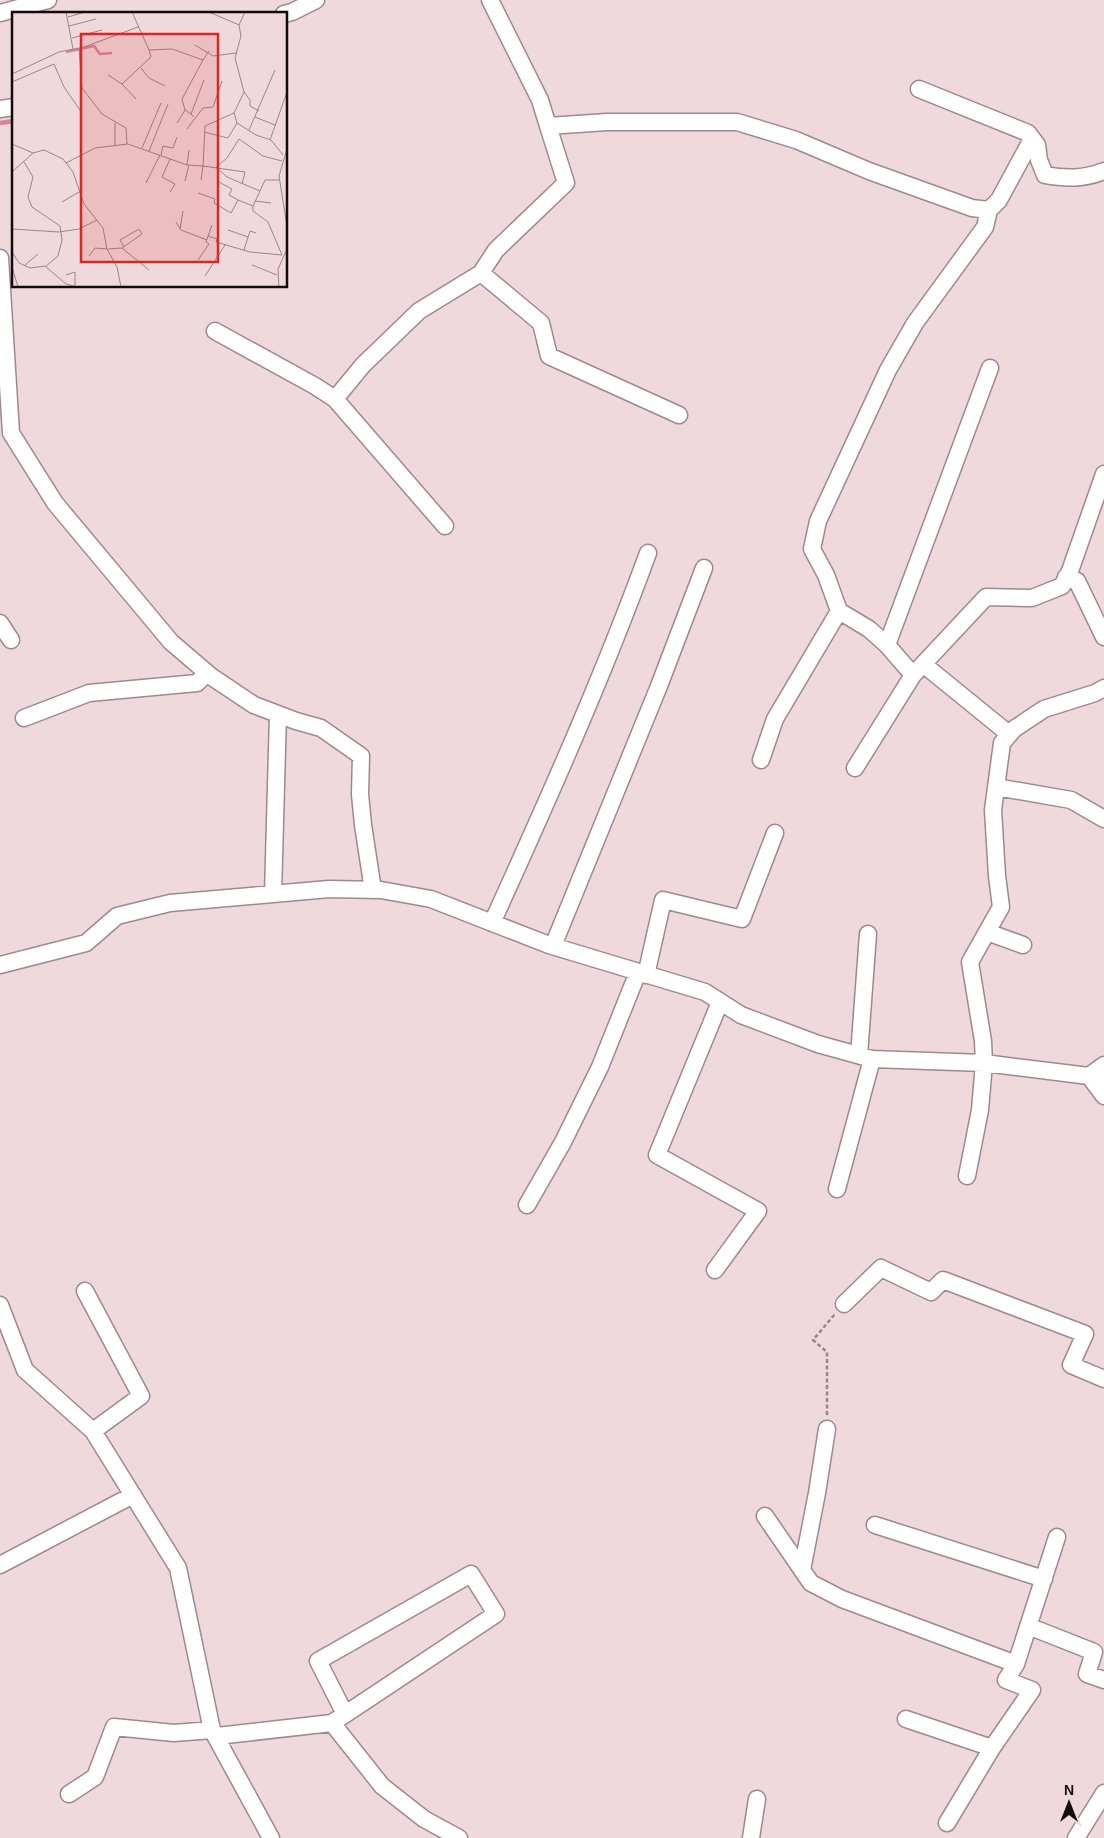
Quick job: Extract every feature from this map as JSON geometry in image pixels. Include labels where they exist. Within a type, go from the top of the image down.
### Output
[{"type":"street","points":[[0,13],[48,0]]},
{"type":"street","points":[[288,13],[316,0]]},
{"type":"street","points":[[335,399],[364,365],[419,311],[481,273],[496,250],[566,184],[540,100],[490,0]]},
{"type":"street","points":[[919,89],[1028,133],[1037,145],[1038,160],[1046,175],[1064,178],[1091,176],[1104,171]]},
{"type":"street","points":[[548,126],[607,122],[737,122],[796,140],[869,171],[972,208],[989,210]]},
{"type":"street","points":[[1009,734],[918,669],[870,629],[838,611],[826,576],[812,549],[818,521],[888,370],[915,323],[985,227],[989,210],[999,200],[1032,139]]},
{"type":"street","points":[[0,258],[11,433],[55,503],[171,642],[207,673],[254,705],[321,728],[361,756],[360,794],[373,890]]},
{"type":"street","points":[[481,273],[541,323],[549,356],[679,415]]},
{"type":"street","points":[[215,331],[335,399],[445,526]]},
{"type":"street","points":[[887,645],[990,368]]},
{"type":"street","points":[[855,768],[918,669],[986,597],[1032,598],[1062,586],[1104,474]]},
{"type":"street","points":[[492,923],[525,851],[623,620],[648,553]]},
{"type":"street","points":[[553,946],[659,686],[704,568]]},
{"type":"street","points":[[1066,577],[1077,581],[1104,637]]},
{"type":"street","points":[[761,760],[774,719],[838,611]]},
{"type":"street","points":[[0,623],[11,640]]},
{"type":"street","points":[[24,718],[89,693],[197,683],[207,673]]},
{"type":"street","points":[[967,1176],[980,1110],[984,1063],[983,1041],[970,962],[1001,907],[993,810],[1002,743],[1014,729],[1044,709],[1095,693],[1104,688]]},
{"type":"street","points":[[273,894],[278,714]]},
{"type":"street","points":[[996,787],[1071,800],[1104,819]]},
{"type":"street","points":[[527,1205],[563,1142],[600,1067],[642,974],[663,900],[742,919],[775,833]]},
{"type":"street","points":[[0,966],[86,943],[117,916],[170,904],[329,890],[373,890],[431,899],[553,946],[705,992],[741,1015],[818,1044],[865,1057],[984,1063],[1097,1078]]},
{"type":"street","points":[[987,932],[1023,945]]},
{"type":"street","points":[[837,1189],[865,1057],[868,934]]},
{"type":"street","points":[[715,1270],[758,1211],[657,1155],[720,1002]]},
{"type":"street","points":[[1104,1065],[1097,1078],[1104,1096]]},
{"type":"street","points":[[844,1304],[881,1268],[931,1292],[943,1280],[1085,1334],[1071,1366],[1104,1379]]},
{"type":"street","points":[[85,1291],[141,1396],[93,1431]]},
{"type":"street","points":[[0,1305],[25,1370],[93,1431],[178,1568],[214,1733],[271,1838]]},
{"type":"street","points":[[802,1570],[827,1429]]},
{"type":"street","points":[[0,1565],[132,1495]]},
{"type":"street","points":[[765,1516],[811,1583],[842,1599],[1016,1664]]},
{"type":"street","points":[[875,1525],[1044,1580]]},
{"type":"street","points":[[946,1824],[992,1748],[1032,1690],[1006,1680],[1016,1664],[1057,1537]]},
{"type":"street","points":[[69,1794],[95,1777],[114,1727],[174,1733],[214,1733],[338,1719],[496,1614],[472,1574],[318,1662],[338,1719],[382,1786],[424,1818],[459,1838]]},
{"type":"street","points":[[1028,1626],[1094,1652],[1087,1674],[1104,1680]]},
{"type":"street","points":[[906,1719],[992,1748]]},
{"type":"street","points":[[1076,1838],[1104,1793]]},
{"type":"street","points":[[751,1838],[757,1799]]},
{"type":"path","points":[[827,1429],[827,1352],[813,1340],[844,1304]]},
{"type":"waterway","points":[[0,123],[12,121]]}]
